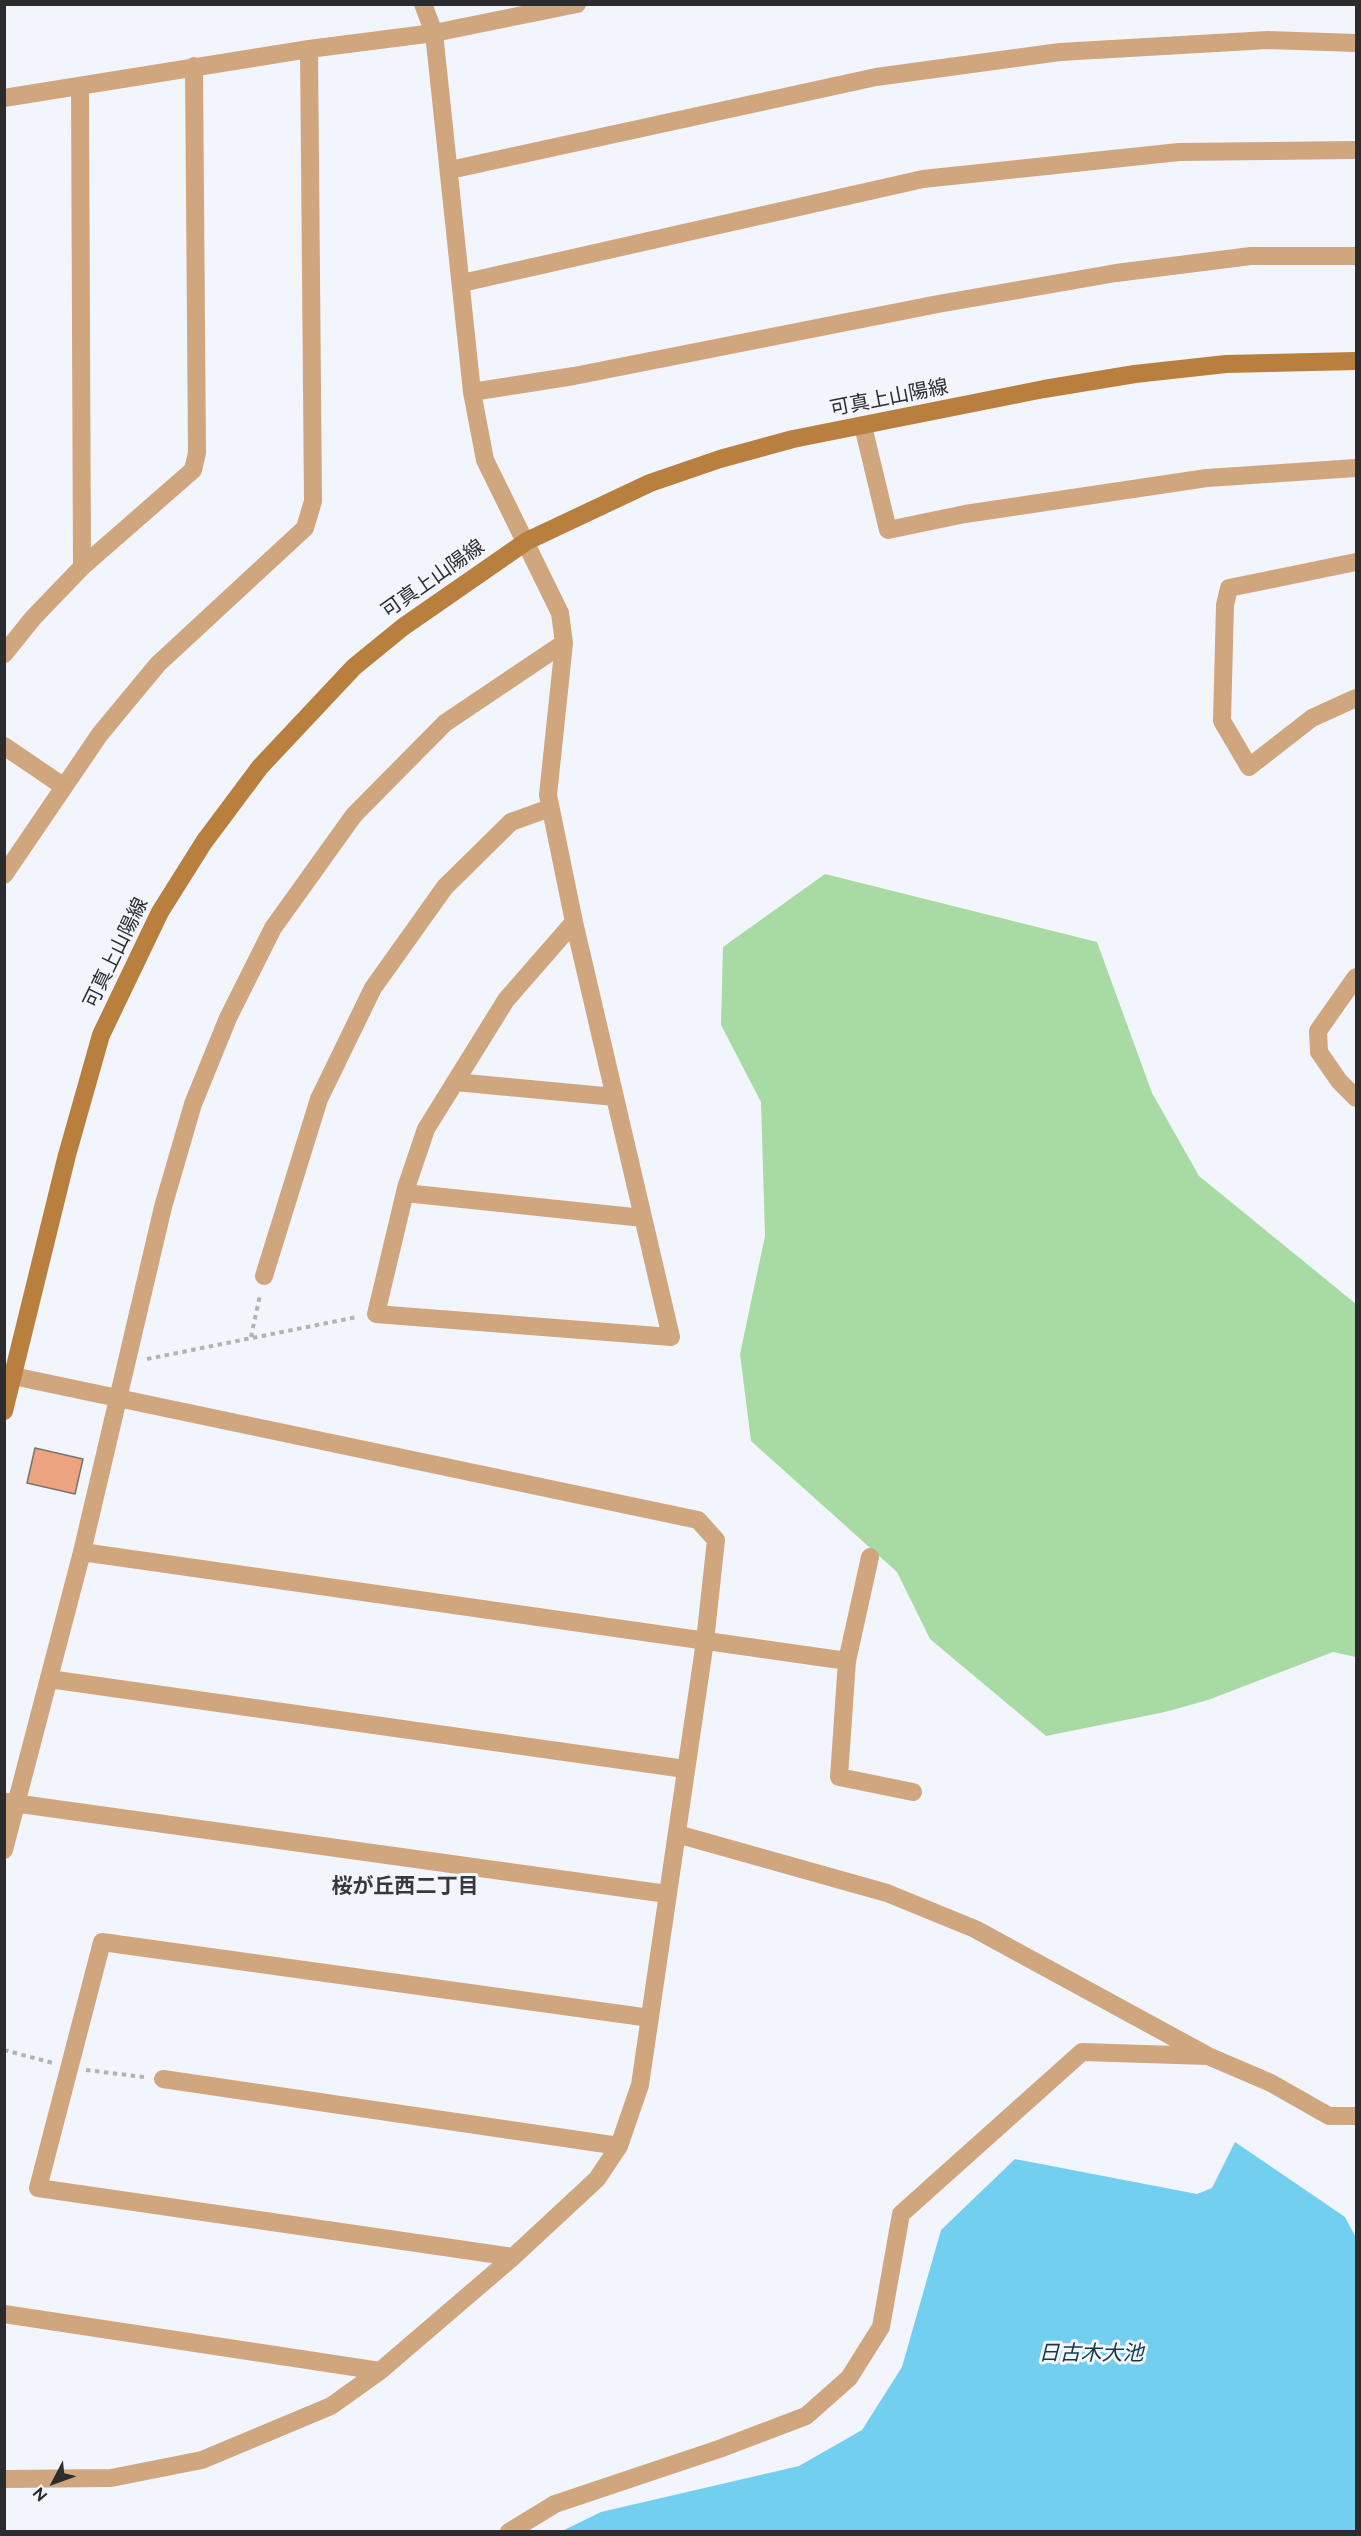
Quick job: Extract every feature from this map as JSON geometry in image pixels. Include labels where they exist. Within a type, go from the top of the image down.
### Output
[{"type":"main road","name":"可真上山陽線","points":[[4,1411],[9,1376],[101,1035],[160,912],[204,842],[260,767],[347,674],[403,627],[527,541],[588,510],[660,479],[720,459],[793,439],[1044,389],[1135,374],[1226,364],[1356,361]]},
{"type":"street","points":[[423,4],[434,33],[472,392],[484,460],[527,541],[560,613],[564,643],[548,795],[574,922],[671,1337],[376,1314],[405,1193],[426,1129],[506,1000],[574,922]]},
{"type":"street","points":[[4,98],[80,88],[194,66],[434,33],[577,4]]},
{"type":"street","points":[[450,170],[888,76],[1060,52],[1268,40],[1356,43]]},
{"type":"street","points":[[4,874],[100,734],[158,664],[305,528],[313,501],[309,49]]},
{"type":"street","points":[[4,654],[33,618],[82,567],[193,470],[197,453],[194,66]]},
{"type":"street","points":[[80,88],[82,567]]},
{"type":"street","points":[[462,283],[922,179],[1179,152],[1356,150]]},
{"type":"street","points":[[472,392],[574,376],[938,304],[1116,273],[1251,256],[1356,256]]},
{"type":"street","points":[[863,426],[888,530],[965,514],[1207,478],[1356,468]]},
{"type":"street","points":[[1356,562],[1229,588],[1225,605],[1222,721],[1249,767],[1312,718],[1356,698]]},
{"type":"street","points":[[4,1850],[10,1803],[49,1679],[82,1552],[116,1400],[164,1207],[193,1104],[228,1018],[273,928],[354,815],[445,723],[564,643]]},
{"type":"street","points":[[4,746],[63,786]]},
{"type":"street","points":[[264,1276],[320,1099],[373,988],[445,887],[512,822],[550,808]]},
{"type":"street","points":[[1356,977],[1318,1031],[1319,1052],[1339,1081],[1356,1098]]},
{"type":"street","points":[[455,1082],[615,1097]]},
{"type":"street","points":[[405,1193],[643,1218]]},
{"type":"street","points":[[4,2479],[111,2478],[202,2460],[331,2406],[380,2371],[513,2258],[597,2179],[619,2146],[640,2085],[705,1641],[716,1540],[698,1520],[9,1376]]},
{"type":"street","points":[[82,1552],[847,1661]]},
{"type":"street","points":[[870,1557],[847,1661],[839,1777],[913,1792]]},
{"type":"street","points":[[49,1679],[685,1769]]},
{"type":"street","points":[[10,1803],[667,1894]]},
{"type":"street","points":[[677,1834],[887,1893],[975,1929],[1208,2056],[1272,2083],[1329,2116],[1356,2116]]},
{"type":"street","points":[[513,2258],[38,2188],[102,1942],[650,2018]]},
{"type":"street","points":[[509,2532],[555,2504],[719,2449],[806,2416],[849,2378],[881,2326],[901,2214],[1082,2052],[1208,2056]]},
{"type":"street","points":[[163,2079],[619,2146]]},
{"type":"street","points":[[4,2314],[380,2371]]},
{"type":"path","points":[[251,1337],[264,1276]]},
{"type":"path","points":[[127,1363],[376,1314]]},
{"type":"green space","points":[[825,874],[1097,942],[1152,1093],[1199,1176],[1356,1304],[1356,1657],[1333,1652],[1208,1700],[1165,1712],[1046,1736],[930,1639],[897,1572],[751,1441],[740,1354],[765,1236],[761,1102],[721,1025],[723,947]]},
{"type":"water","name":"日古木大池","points":[[1235,2142],[1345,2217],[1356,2238],[1356,2531],[562,2531],[601,2512],[799,2466],[862,2430],[902,2367],[941,2230],[1015,2159],[1197,2194],[1212,2188]]},
{"type":"building","points":[[35,1448],[83,1459],[75,1494],[27,1483]]},
{"type":"district","name":"桜が丘西二丁目","points":[[405,1887]]}]
